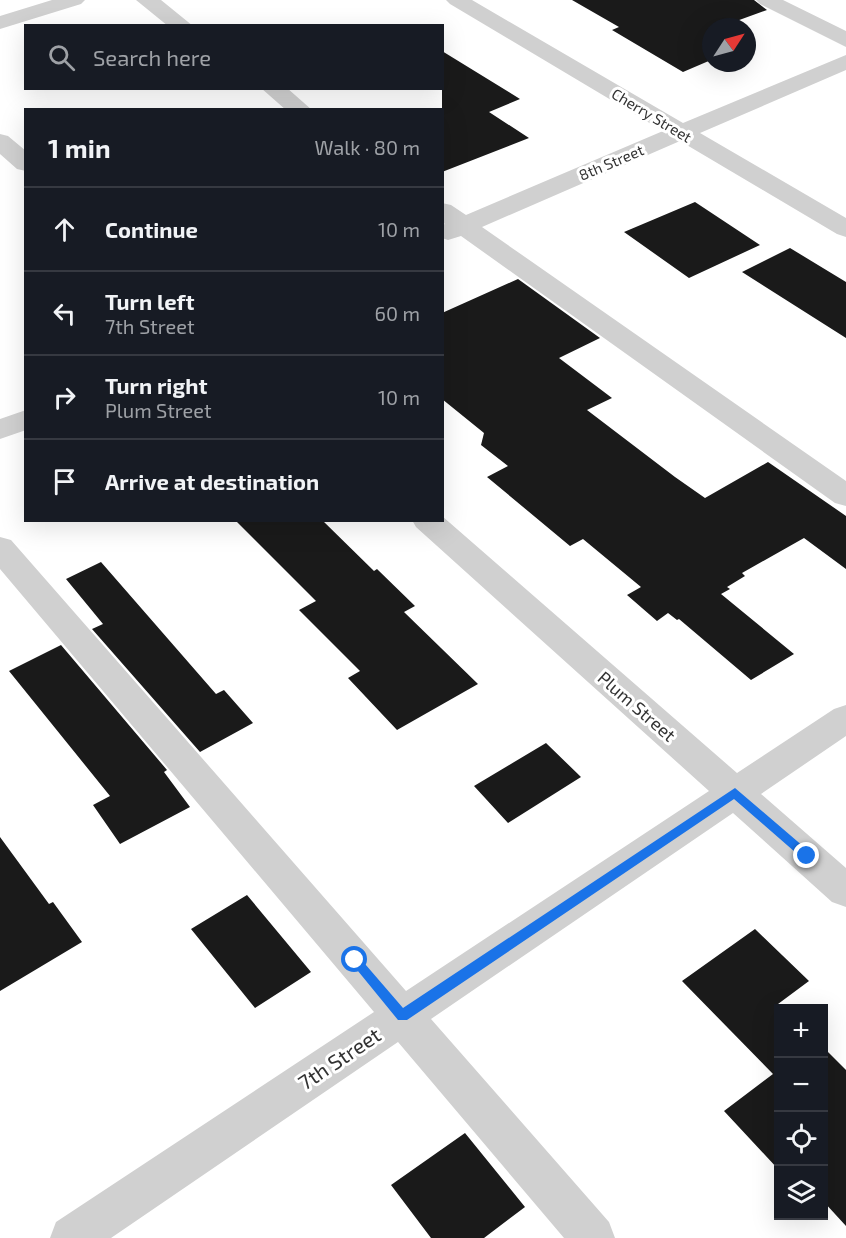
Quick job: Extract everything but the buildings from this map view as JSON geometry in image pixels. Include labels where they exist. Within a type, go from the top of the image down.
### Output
[{"type":"street","points":[[0,23],[74,0]]},
{"type":"street","points":[[147,0],[180,24]]},
{"type":"street","name":"Cherry Street","points":[[457,0],[846,229]]},
{"type":"street","points":[[767,0],[846,40]]},
{"type":"street","name":"8th Street","points":[[450,223],[681,132],[846,62]]},
{"type":"street","points":[[275,90],[298,108]]},
{"type":"street","points":[[0,141],[24,162]]},
{"type":"street","points":[[450,223],[846,496]]},
{"type":"street","points":[[0,430],[24,420]]},
{"type":"street","name":"Plum Street","points":[[429,522],[846,891]]},
{"type":"street","points":[[0,548],[593,1238]]},
{"type":"street","name":"7th Street","points":[[72,1238],[846,718]]},
{"type":"route","points":[[355,960],[402,1016],[735,793],[807,856]]}]
